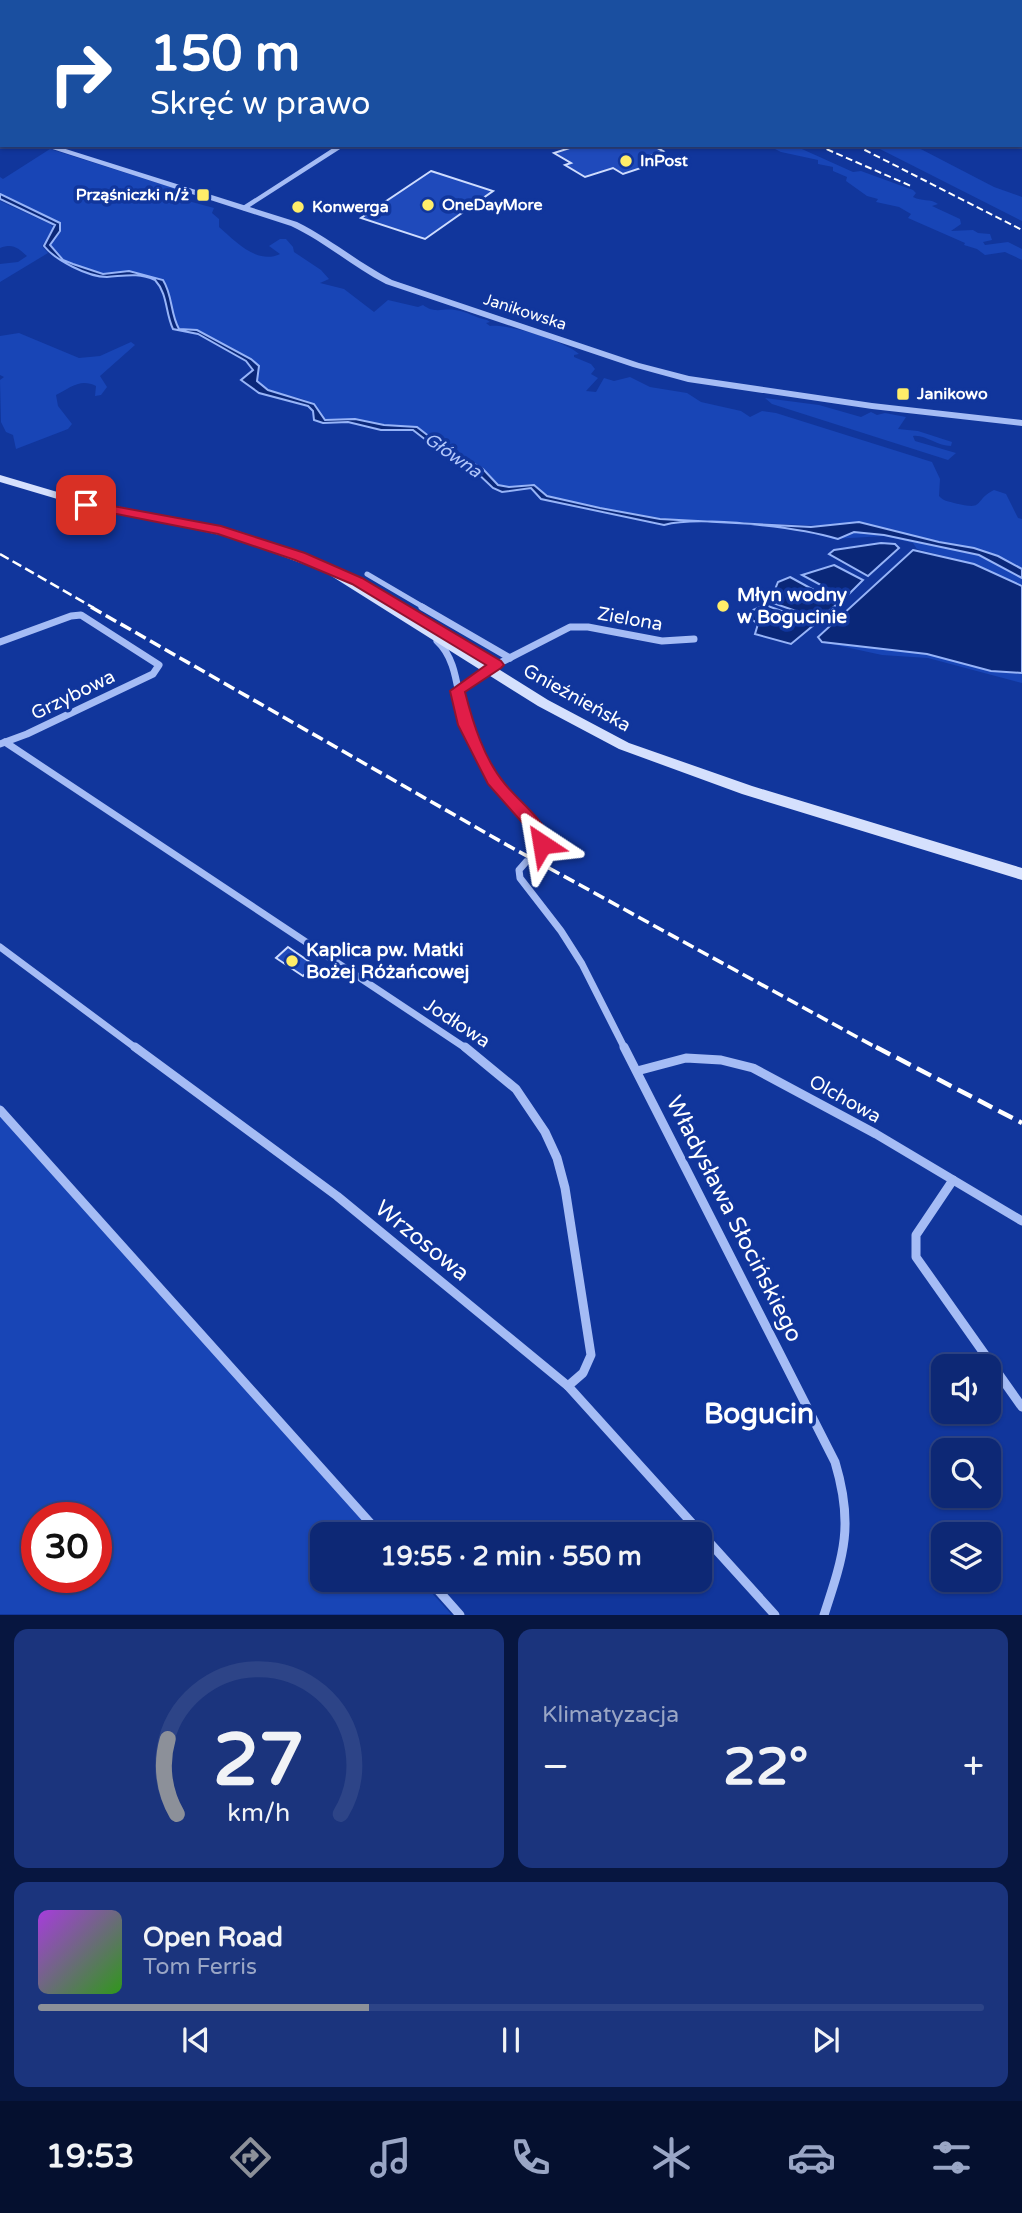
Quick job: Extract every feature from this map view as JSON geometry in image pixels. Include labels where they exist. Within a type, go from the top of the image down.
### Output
[{"type":"main road","name":"Gnieźnieńska","points":[[0,478],[86,505],[221,531],[273,546],[328,568],[379,593],[492,667]]},
{"type":"main road","name":"Gnieźnieńska","points":[[328,568],[424,629],[671,762],[759,794],[1022,874]]},
{"type":"street","name":"Janikowska","points":[[50,147],[312,232],[356,265],[389,282],[669,375],[760,391],[1022,423]]},
{"type":"street","points":[[244,208],[339,147]]},
{"type":"street","points":[[367,574],[510,658]]},
{"type":"street","name":"Grzybowa","points":[[0,642],[71,615],[81,615],[156,661],[158,669],[27,734],[3,743]]},
{"type":"street","name":"Zielona","points":[[457,691],[492,667],[570,627],[588,627],[662,641],[694,639]]},
{"type":"street","points":[[424,629],[448,651],[466,725],[492,777],[543,838],[537,850]]},
{"type":"street","name":"Jodłowa","points":[[3,743],[479,1054],[514,1086],[543,1129],[559,1162],[565,1188],[591,1355],[583,1373],[568,1386]]},
{"type":"street","name":"Władysława Słocińskiego","points":[[526,862],[519,870],[520,878],[573,948],[835,1462],[845,1495],[847,1527],[845,1551],[824,1615]]},
{"type":"street","name":"Wrzosowa","points":[[0,947],[337,1196],[568,1386],[775,1615]]},
{"type":"street","name":"Olchowa","points":[[637,1071],[662,1062],[700,1057],[752,1068],[876,1134],[1022,1221]]},
{"type":"street","points":[[0,1110],[369,1522]]},
{"type":"street","points":[[953,1180],[916,1235],[916,1257],[1022,1407]]},
{"type":"street","points":[[440,1592],[460,1615]]},
{"type":"shaded area","points":[[771,147],[797,147],[853,172],[861,171],[913,190],[916,193],[913,197],[935,202],[938,204],[932,206],[960,219],[961,224],[951,231],[973,230],[990,234],[992,240],[983,242],[985,245],[1008,242],[1022,249],[1022,260],[1005,252],[985,255],[964,245],[965,243],[908,218],[911,214],[899,207],[876,202],[878,199],[867,196],[846,181],[847,177],[833,171],[833,167],[818,164],[818,160],[781,152]]},
{"type":"shaded area","points":[[876,147],[917,147],[994,187],[1022,197],[1022,221]]},
{"type":"shaded area","points":[[50,149],[177,189],[181,199],[214,208],[212,213],[219,219],[219,227],[239,245],[255,254],[271,257],[280,254],[269,246],[280,239],[286,239],[294,252],[321,270],[329,279],[320,283],[344,289],[374,312],[388,300],[418,307],[423,305],[435,310],[459,311],[487,320],[490,322],[486,323],[490,326],[523,331],[562,344],[579,354],[574,357],[591,364],[595,369],[591,374],[598,378],[586,391],[596,392],[604,378],[614,381],[630,377],[650,387],[687,393],[701,402],[741,411],[750,417],[762,411],[776,413],[932,462],[940,479],[939,496],[947,501],[971,506],[978,504],[994,490],[1006,494],[1018,518],[1022,519],[1022,586],[974,564],[917,549],[913,543],[885,536],[833,539],[816,532],[828,526],[667,519],[551,497],[530,484],[509,487],[498,485],[483,469],[435,441],[417,427],[384,425],[355,419],[325,420],[305,400],[263,387],[255,376],[258,366],[251,360],[197,330],[179,329],[163,280],[129,271],[103,274],[63,260],[50,245],[59,233],[55,221],[0,194],[0,177],[3,179]]},
{"type":"shaded area","points":[[0,201],[50,224],[53,228],[42,246],[48,253],[0,282],[0,264],[18,262],[27,256],[15,247],[0,248]]},
{"type":"shaded area","points":[[19,333],[79,358],[100,356],[131,342],[135,345],[100,376],[107,387],[101,395],[95,396],[96,386],[85,383],[56,395],[58,406],[72,424],[68,429],[16,449],[13,435],[6,432],[1,422],[0,380],[4,377],[0,375],[0,336]]},
{"type":"shaded area","points":[[765,398],[819,405],[861,417],[871,412],[877,415],[885,413],[906,417],[898,429],[918,431],[952,442],[951,446],[913,436],[915,441],[956,453],[948,460],[772,404]]},
{"type":"shaded area","points":[[822,642],[927,654],[991,671],[1022,673],[1022,683],[928,658],[882,655]]},
{"type":"shaded area","points":[[0,1104],[369,1522],[310,1522],[310,1592],[431,1592],[451,1614],[0,1614]]},
{"type":"water","name":"Główna","points":[[0,194],[60,223],[60,231],[50,245],[63,260],[103,274],[129,271],[163,280],[179,329],[197,330],[251,359],[259,366],[257,381],[268,390],[314,404],[325,420],[355,419],[384,425],[417,427],[435,441],[483,469],[498,485],[534,485],[547,496],[600,508],[660,519],[711,522],[664,525],[541,499],[531,488],[502,492],[493,488],[472,468],[413,430],[381,430],[348,422],[323,423],[314,420],[313,411],[308,406],[259,393],[241,380],[253,370],[246,361],[198,334],[173,329],[162,291],[155,280],[137,275],[99,276],[64,262],[44,246],[55,225],[0,199]]},
{"type":"water","points":[[859,522],[998,556],[1022,569],[1022,578],[979,555],[884,535],[854,532],[838,539],[777,527],[739,523],[811,527]]},
{"type":"water","points":[[881,543],[895,544],[899,548],[868,576],[829,554],[834,550]]},
{"type":"water","points":[[913,550],[974,564],[1022,586],[1022,673],[991,671],[927,654],[822,642],[818,637]]},
{"type":"water","points":[[834,565],[863,580],[845,598],[802,575]]},
{"type":"water","points":[[790,577],[834,601],[836,605],[819,619],[770,602],[778,582]]},
{"type":"water","points":[[765,605],[815,624],[791,644],[755,634],[758,624],[750,618],[753,610]]},
{"type":"building","name":"InPost","points":[[573,147],[656,147],[663,151],[644,158],[653,164],[623,174],[613,168],[585,177],[565,165],[571,163],[554,153]]},
{"type":"building","name":"OneDayMore","points":[[431,171],[493,191],[425,239],[361,218]]},
{"type":"building","name":"Kaplica pw. Matki Bożej Różańcowej","points":[[288,947],[314,965],[303,976],[276,958]]},
{"type":"tunnel","points":[[526,862],[537,850]]},
{"type":"railway","points":[[822,147],[911,186]]},
{"type":"railway","points":[[859,147],[1022,230]]},
{"type":"railway","points":[[0,554],[94,608]]},
{"type":"railway","points":[[91,607],[507,845],[879,1049]]},
{"type":"railway","points":[[876,1047],[1022,1123]]},
{"type":"place","name":"InPost","points":[[626,161]]},
{"type":"place","name":"Prząśniczki n/ż","points":[[203,195]]},
{"type":"place","name":"OneDayMore","points":[[428,205]]},
{"type":"place","name":"Konwerga","points":[[298,207]]},
{"type":"place","name":"Janikowo","points":[[903,394]]},
{"type":"place","name":"Młyn wodny w Bogucinie","points":[[723,606]]},
{"type":"place","name":"Kaplica pw. Matki Bożej Różańcowej","points":[[292,961]]},
{"type":"district","name":"Bogucin","points":[[759,1414]]},
{"type":"route","points":[[86,505],[221,531],[300,556],[357,581],[496,665],[457,691],[466,725],[496,784],[540,833],[542,844]]}]
